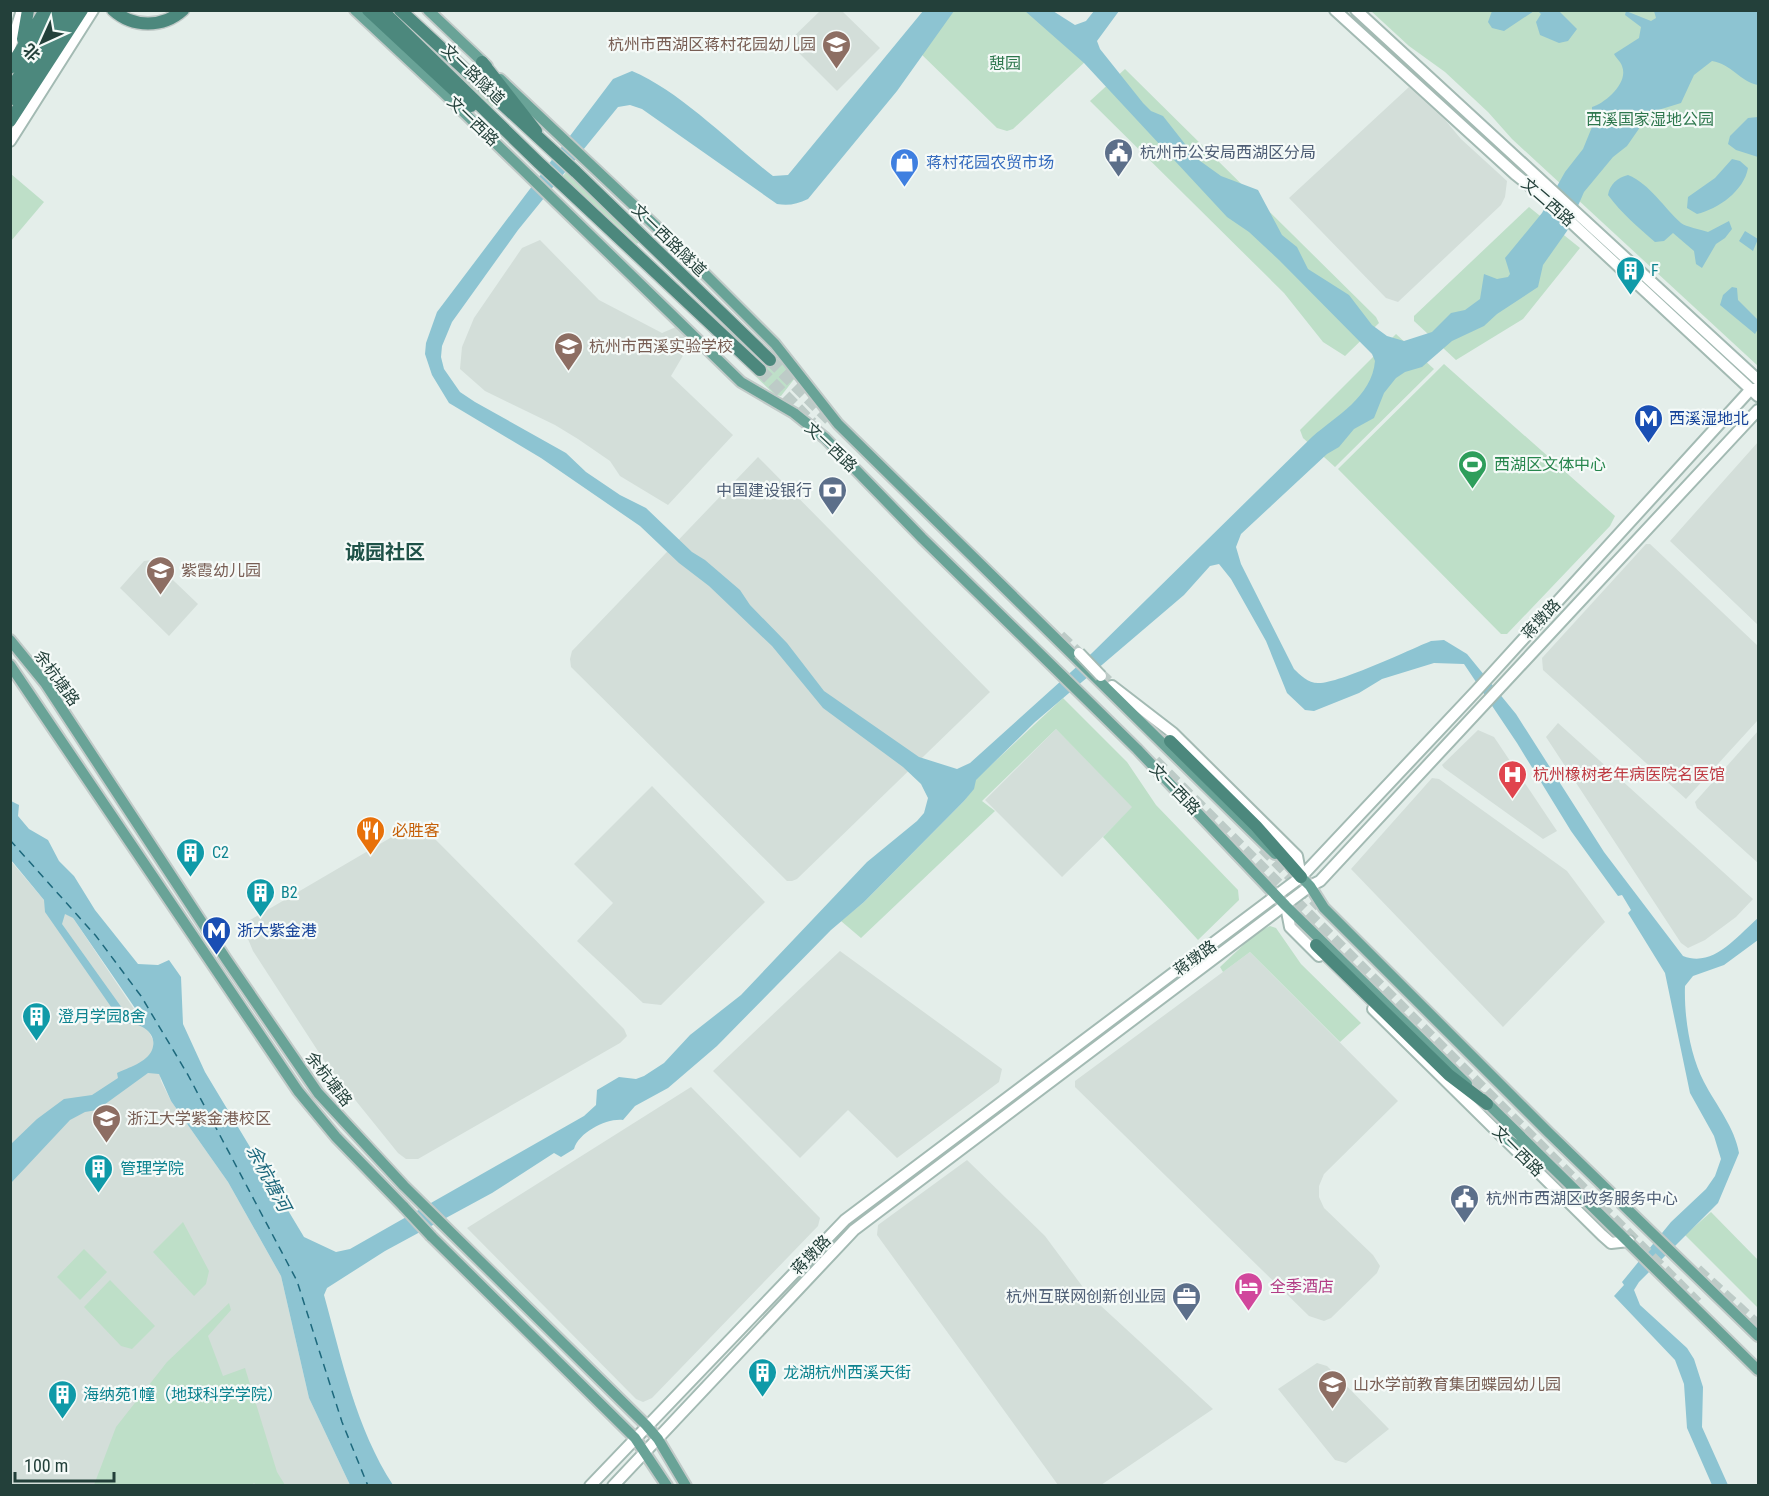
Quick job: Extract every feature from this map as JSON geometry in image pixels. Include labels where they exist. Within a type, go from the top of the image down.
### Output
[{"type":"highway","points":[[22,39],[28,10]]},
{"type":"highway","points":[[11,66],[36,10]]},
{"type":"highway","points":[[11,66],[45,10]]},
{"type":"highway","points":[[10,91],[58,10]]},
{"type":"highway","points":[[10,110],[69,10]]},
{"type":"highway","points":[[10,121],[82,10]]},
{"type":"highway","points":[[113,10],[125,20],[135,22],[167,21],[183,10]]},
{"type":"highway","points":[[368,10],[468,103],[541,164]]},
{"type":"highway","name":"文一路隧道","points":[[382,10],[541,164]]},
{"type":"highway","name":"文一路隧道","points":[[400,10],[550,148]]},
{"type":"highway","points":[[412,10],[490,84],[550,148]]},
{"type":"highway","points":[[482,62],[526,114],[550,148]]},
{"type":"highway","points":[[10,128],[49,79]]},
{"type":"highway","name":"文一西路隧道","points":[[550,148],[770,360]]},
{"type":"highway","name":"文一西路隧道","points":[[541,164],[760,370]]},
{"type":"highway","points":[[1170,741],[1256,826],[1306,881]]},
{"type":"highway","points":[[1316,945],[1441,1067],[1488,1104]]},
{"type":"main road","points":[[10,48],[22,10]]},
{"type":"main road","points":[[10,141],[93,10]]},
{"type":"main road","name":"文一西路","points":[[355,10],[741,381],[794,413],[825,438],[921,538],[1061,673],[1286,906],[1629,1241]]},
{"type":"main road","name":"文一西路","points":[[428,10],[682,251],[775,344],[838,424],[1059,642],[1077,655],[1100,679],[1173,733],[1297,856],[1306,881],[1324,908],[1549,1133],[1758,1336]]},
{"type":"main road","name":"文二西路","points":[[1335,10],[1515,174],[1549,194]]},
{"type":"main road","name":"文二西路","points":[[1356,10],[1756,392]]},
{"type":"main road","name":"文二西路","points":[[1579,222],[1758,380]]},
{"type":"main road","name":"蒋墩路","points":[[614,1485],[854,1230],[1286,906],[1496,668],[1756,392]]},
{"type":"main road","name":"蒋墩路","points":[[590,1485],[845,1220],[1278,897],[1306,881],[1320,881],[1758,410]]},
{"type":"main road","name":"余杭塘路","points":[[10,640],[45,683],[304,1074],[359,1141],[646,1425],[658,1438],[686,1485]]},
{"type":"main road","name":"余杭塘路","points":[[10,665],[298,1091],[336,1137],[431,1236],[634,1438],[667,1485]]},
{"type":"main road","name":"文一西路","points":[[1286,906],[1290,927],[1611,1243],[1629,1241]]},
{"type":"main road","points":[[1502,1136],[1552,1167]]},
{"type":"main road","points":[[1629,1241],[1758,1370]]},
{"type":"shaded area","name":"杭州市西湖区蒋村花园幼儿园","points":[[820,11],[842,11],[880,48],[837,91],[788,42]]},
{"type":"shaded area","points":[[1409,87],[1507,181],[1505,197],[1501,205],[1398,302],[1386,298],[1289,198]]},
{"type":"shaded area","name":"杭州市西溪实验学校","points":[[540,240],[599,300],[662,333],[676,327],[691,342],[671,376],[733,435],[668,505],[620,476],[610,461],[578,439],[555,425],[485,391],[460,369],[462,347],[474,318],[522,248]]},
{"type":"shaded area","points":[[1758,442],[1758,625],[1670,541]]},
{"type":"shaded area","points":[[758,457],[990,692],[797,879],[792,881],[787,881],[571,667],[570,659],[572,651]]},
{"type":"shaded area","points":[[1646,544],[1650,544],[1758,646],[1758,720],[1686,799],[1543,670],[1542,658]]},
{"type":"shaded area","name":"紫霞幼儿园","points":[[152,560],[198,604],[169,636],[120,588],[144,561]]},
{"type":"shaded area","points":[[1558,723],[1753,899],[1736,917],[1705,940],[1688,948],[1681,943],[1546,737]]},
{"type":"shaded area","points":[[1056,729],[1133,807],[1062,877],[985,800]]},
{"type":"shaded area","name":"杭州橡树老年病医院名医馆","points":[[1478,730],[1494,737],[1557,831],[1543,839],[1444,768],[1442,765]]},
{"type":"shaded area","points":[[1758,731],[1758,863],[1697,808],[1695,802]]},
{"type":"shaded area","points":[[1432,778],[1439,779],[1567,871],[1605,922],[1503,1027],[1351,869]]},
{"type":"shaded area","points":[[652,786],[765,902],[661,1005],[643,1003],[577,941],[613,903],[574,864]]},
{"type":"shaded area","points":[[414,824],[424,828],[624,1029],[627,1036],[620,1043],[418,1159],[406,1159],[398,1153],[327,1065],[253,951],[243,927],[250,920]]},
{"type":"shaded area","name":"浙江大学紫金港校区","points":[[10,860],[44,900],[73,918],[148,1030],[153,1040],[161,1081],[171,1101],[228,1182],[281,1276],[309,1398],[350,1485],[11,1485]]},
{"type":"shaded area","points":[[840,951],[1002,1069],[999,1082],[897,1158],[848,1110],[800,1158],[713,1071]]},
{"type":"shaded area","points":[[1250,952],[1398,1101],[1324,1174],[1319,1186],[1319,1197],[1324,1208],[1373,1255],[1380,1266],[1377,1273],[1331,1318],[1324,1321],[1309,1316],[1075,1087],[1075,1081]]},
{"type":"shaded area","points":[[691,1087],[820,1218],[818,1226],[652,1398],[643,1402],[636,1399],[467,1228]]},
{"type":"shaded area","points":[[967,1160],[1045,1236],[1088,1294],[1213,1409],[1101,1485],[1058,1485],[877,1235],[878,1225]]},
{"type":"shaded area","name":"山水学前教育集团蝶园幼儿园","points":[[1317,1363],[1327,1366],[1389,1429],[1346,1463],[1335,1460],[1278,1389]]},
{"type":"green space","points":[[390,11],[393,11],[494,105],[492,107]]},
{"type":"green space","name":"憇园","points":[[949,11],[1030,11],[1087,60],[1013,129],[1007,131],[997,128],[918,51]]},
{"type":"green space","name":"西溪国家湿地公园","points":[[1371,11],[1758,11],[1758,366],[1512,139],[1488,112],[1445,72],[1409,46]]},
{"type":"green space","points":[[1125,69],[1376,317],[1379,323],[1345,356],[1323,342],[1284,293],[1090,101]]},
{"type":"green space","points":[[567,171],[639,242],[637,244],[563,176]]},
{"type":"green space","points":[[11,174],[44,202],[11,241]]},
{"type":"green space","points":[[1529,207],[1580,248],[1523,319],[1456,360],[1414,321],[1414,316]]},
{"type":"green space","points":[[1396,334],[1434,369],[1335,467],[1303,438],[1300,430]]},
{"type":"green space","points":[[770,350],[795,378],[781,396],[775,395],[750,371],[764,365]]},
{"type":"green space","name":"西湖区文体中心","points":[[1444,364],[1615,516],[1610,526],[1507,634],[1501,634],[1338,469]]},
{"type":"green space","points":[[1063,698],[1127,762],[1156,805],[1238,890],[1239,900],[1198,940],[1103,837],[1132,807],[1056,729],[982,801],[995,811],[861,938],[841,921],[864,902],[964,801],[973,789],[975,780]]},
{"type":"green space","points":[[1270,926],[1276,928],[1301,964],[1361,1023],[1340,1042],[1250,952],[1223,972],[1220,967],[1256,933]]},
{"type":"green space","points":[[1711,1212],[1758,1260],[1758,1308],[1685,1235]]},
{"type":"green space","points":[[183,1222],[209,1271],[206,1284],[194,1296],[153,1252]]},
{"type":"green space","points":[[84,1249],[107,1272],[80,1300],[57,1277]]},
{"type":"green space","points":[[110,1280],[155,1326],[132,1349],[121,1346],[84,1307]]},
{"type":"green space","points":[[229,1303],[231,1310],[208,1336],[223,1376],[245,1368],[277,1472],[285,1485],[256,1485],[254,1483],[251,1486],[94,1485],[116,1427],[167,1362]]},
{"type":"water","points":[[1492,10],[1534,11],[1504,31],[1492,28],[1488,22]]},
{"type":"water","points":[[923,11],[954,11],[897,91],[808,199],[797,203],[777,204],[642,109],[630,105],[618,107],[518,230],[452,322],[442,346],[441,357],[444,369],[460,392],[566,453],[586,472],[620,495],[646,508],[692,552],[740,590],[750,605],[787,643],[824,691],[919,757],[957,769],[970,763],[1092,653],[1312,437],[1351,405],[1367,385],[1375,361],[1372,354],[1279,260],[1249,232],[1227,217],[1084,63],[1025,11],[1053,11],[1075,25],[1086,21],[1094,11],[1119,11],[1097,41],[1100,49],[1143,103],[1151,111],[1163,116],[1196,158],[1221,176],[1258,190],[1282,235],[1297,247],[1308,269],[1349,295],[1372,325],[1387,336],[1404,341],[1432,332],[1451,313],[1465,310],[1480,299],[1484,274],[1497,279],[1508,277],[1510,274],[1505,258],[1542,213],[1565,172],[1583,149],[1592,127],[1592,107],[1609,97],[1622,79],[1622,66],[1614,54],[1639,38],[1641,27],[1625,15],[1626,11],[1651,21],[1656,18],[1654,11],[1758,11],[1758,85],[1712,61],[1694,75],[1681,103],[1655,111],[1645,120],[1627,146],[1613,157],[1584,192],[1567,231],[1543,265],[1538,287],[1497,314],[1484,326],[1452,341],[1422,367],[1405,372],[1396,378],[1384,393],[1374,418],[1354,429],[1339,447],[1327,454],[1241,534],[1236,547],[1241,564],[1294,669],[1314,683],[1341,678],[1431,641],[1444,640],[1467,654],[1516,714],[1604,852],[1683,956],[1694,959],[1715,954],[1758,918],[1758,940],[1724,965],[1693,976],[1685,986],[1687,1023],[1695,1060],[1704,1082],[1729,1126],[1739,1153],[1718,1203],[1639,1282],[1634,1290],[1640,1305],[1687,1348],[1694,1359],[1703,1387],[1702,1427],[1728,1485],[1712,1485],[1687,1428],[1684,1384],[1675,1360],[1614,1296],[1624,1285],[1622,1282],[1671,1222],[1706,1189],[1715,1176],[1721,1159],[1714,1136],[1690,1093],[1665,973],[1628,913],[1631,910],[1622,895],[1618,896],[1571,831],[1517,743],[1464,664],[1434,663],[1382,679],[1359,693],[1314,711],[1305,710],[1287,693],[1266,641],[1231,579],[1219,564],[1210,566],[1184,595],[1035,722],[976,780],[974,789],[964,801],[864,902],[831,930],[717,1046],[668,1088],[635,1106],[623,1120],[609,1121],[594,1127],[582,1137],[574,1149],[561,1157],[554,1153],[492,1193],[385,1251],[327,1288],[324,1295],[351,1393],[369,1440],[393,1485],[350,1485],[309,1398],[281,1276],[228,1182],[171,1101],[159,1074],[148,1073],[97,1110],[85,1112],[70,1120],[11,1183],[11,1144],[37,1119],[64,1099],[92,1095],[118,1078],[117,1073],[146,1058],[152,1050],[153,1038],[141,1026],[123,1024],[45,912],[44,900],[11,860],[11,801],[19,805],[18,816],[29,829],[48,840],[59,861],[74,876],[95,910],[138,964],[158,965],[169,960],[181,977],[183,1024],[205,1072],[304,1237],[336,1252],[350,1249],[584,1116],[596,1105],[597,1090],[619,1077],[636,1079],[664,1063],[690,1035],[741,995],[867,862],[924,813],[928,798],[921,784],[903,767],[823,708],[772,646],[709,586],[679,563],[640,526],[541,458],[449,403],[432,375],[425,354],[426,343],[437,312],[613,79],[632,71],[650,80],[686,104],[773,176],[788,175]],"holes":[[[65,914],[73,918],[137,1011],[127,1015],[62,924]]]},
{"type":"water","points":[[1538,11],[1560,12],[1577,29],[1568,41],[1559,43],[1540,35],[1536,22],[1541,14]]},
{"type":"water","points":[[1758,117],[1758,157],[1736,150],[1728,144],[1730,136],[1748,118]]},
{"type":"water","points":[[1732,159],[1740,161],[1748,168],[1746,176],[1736,191],[1729,198],[1705,212],[1697,214],[1687,208],[1688,197],[1715,178]]},
{"type":"water","points":[[1628,175],[1650,190],[1683,224],[1708,232],[1729,221],[1732,229],[1716,244],[1702,268],[1696,264],[1694,251],[1673,233],[1664,241],[1655,242],[1613,202],[1608,195],[1610,188],[1617,180]]},
{"type":"water","points":[[1745,231],[1758,239],[1753,251],[1739,241]]},
{"type":"water","points":[[1732,287],[1737,288],[1738,300],[1758,320],[1758,329],[1755,334],[1720,305],[1723,295]]},
{"type":"ferry route","points":[[10,840],[96,936],[141,996],[188,1075],[297,1281],[342,1422],[368,1486]]},
{"type":"tunnel","points":[[770,360],[830,420]]},
{"type":"tunnel","points":[[760,370],[812,423]]},
{"type":"tunnel","points":[[1060,636],[1119,692]]},
{"type":"tunnel","points":[[1140,712],[1170,741]]},
{"type":"tunnel","points":[[1155,761],[1697,1303]]},
{"type":"tunnel","points":[[1263,848],[1320,906]]},
{"type":"tunnel","points":[[1285,912],[1316,945]]},
{"type":"tunnel","points":[[1697,1270],[1758,1326]]},
{"type":"place","name":"杭州市西湖区蒋村花园幼儿园","points":[[837,70]]},
{"type":"place","name":"杭州市公安局西湖区分局","points":[[1119,178]]},
{"type":"place","name":"蒋村花园农贸市场","points":[[905,188]]},
{"type":"place","name":"F","points":[[1630,296]]},
{"type":"place","name":"杭州市西溪实验学校","points":[[568,372]]},
{"type":"place","name":"西溪湿地北","points":[[1648,444]]},
{"type":"place","name":"西湖区文体中心","points":[[1473,490]]},
{"type":"place","name":"中国建设银行","points":[[833,516]]},
{"type":"place","name":"紫霞幼儿园","points":[[160,596]]},
{"type":"place","name":"杭州橡树老年病医院名医馆","points":[[1512,800]]},
{"type":"place","name":"必胜客","points":[[371,856]]},
{"type":"place","name":"C2","points":[[191,878]]},
{"type":"place","name":"B2","points":[[260,918]]},
{"type":"place","name":"浙大紫金港","points":[[216,956]]},
{"type":"place","name":"澄月学园8舍","points":[[37,1042]]},
{"type":"place","name":"浙江大学紫金港校区","points":[[106,1144]]},
{"type":"place","name":"管理学院","points":[[99,1194]]},
{"type":"place","name":"杭州市西湖区政务服务中心","points":[[1465,1224]]},
{"type":"place","name":"全季酒店","points":[[1249,1312]]},
{"type":"place","name":"杭州互联网创新创业园","points":[[1187,1322]]},
{"type":"place","name":"龙湖杭州西溪天街","points":[[762,1398]]},
{"type":"place","name":"山水学前教育集团蝶园幼儿园","points":[[1332,1410]]},
{"type":"place","name":"海纳苑1幢（地球科学学院）","points":[[62,1420]]},
{"type":"district","name":"诚园社区","points":[[385,552]]},
{"type":"water label","name":"余杭塘河","points":[[269,1178]]}]
